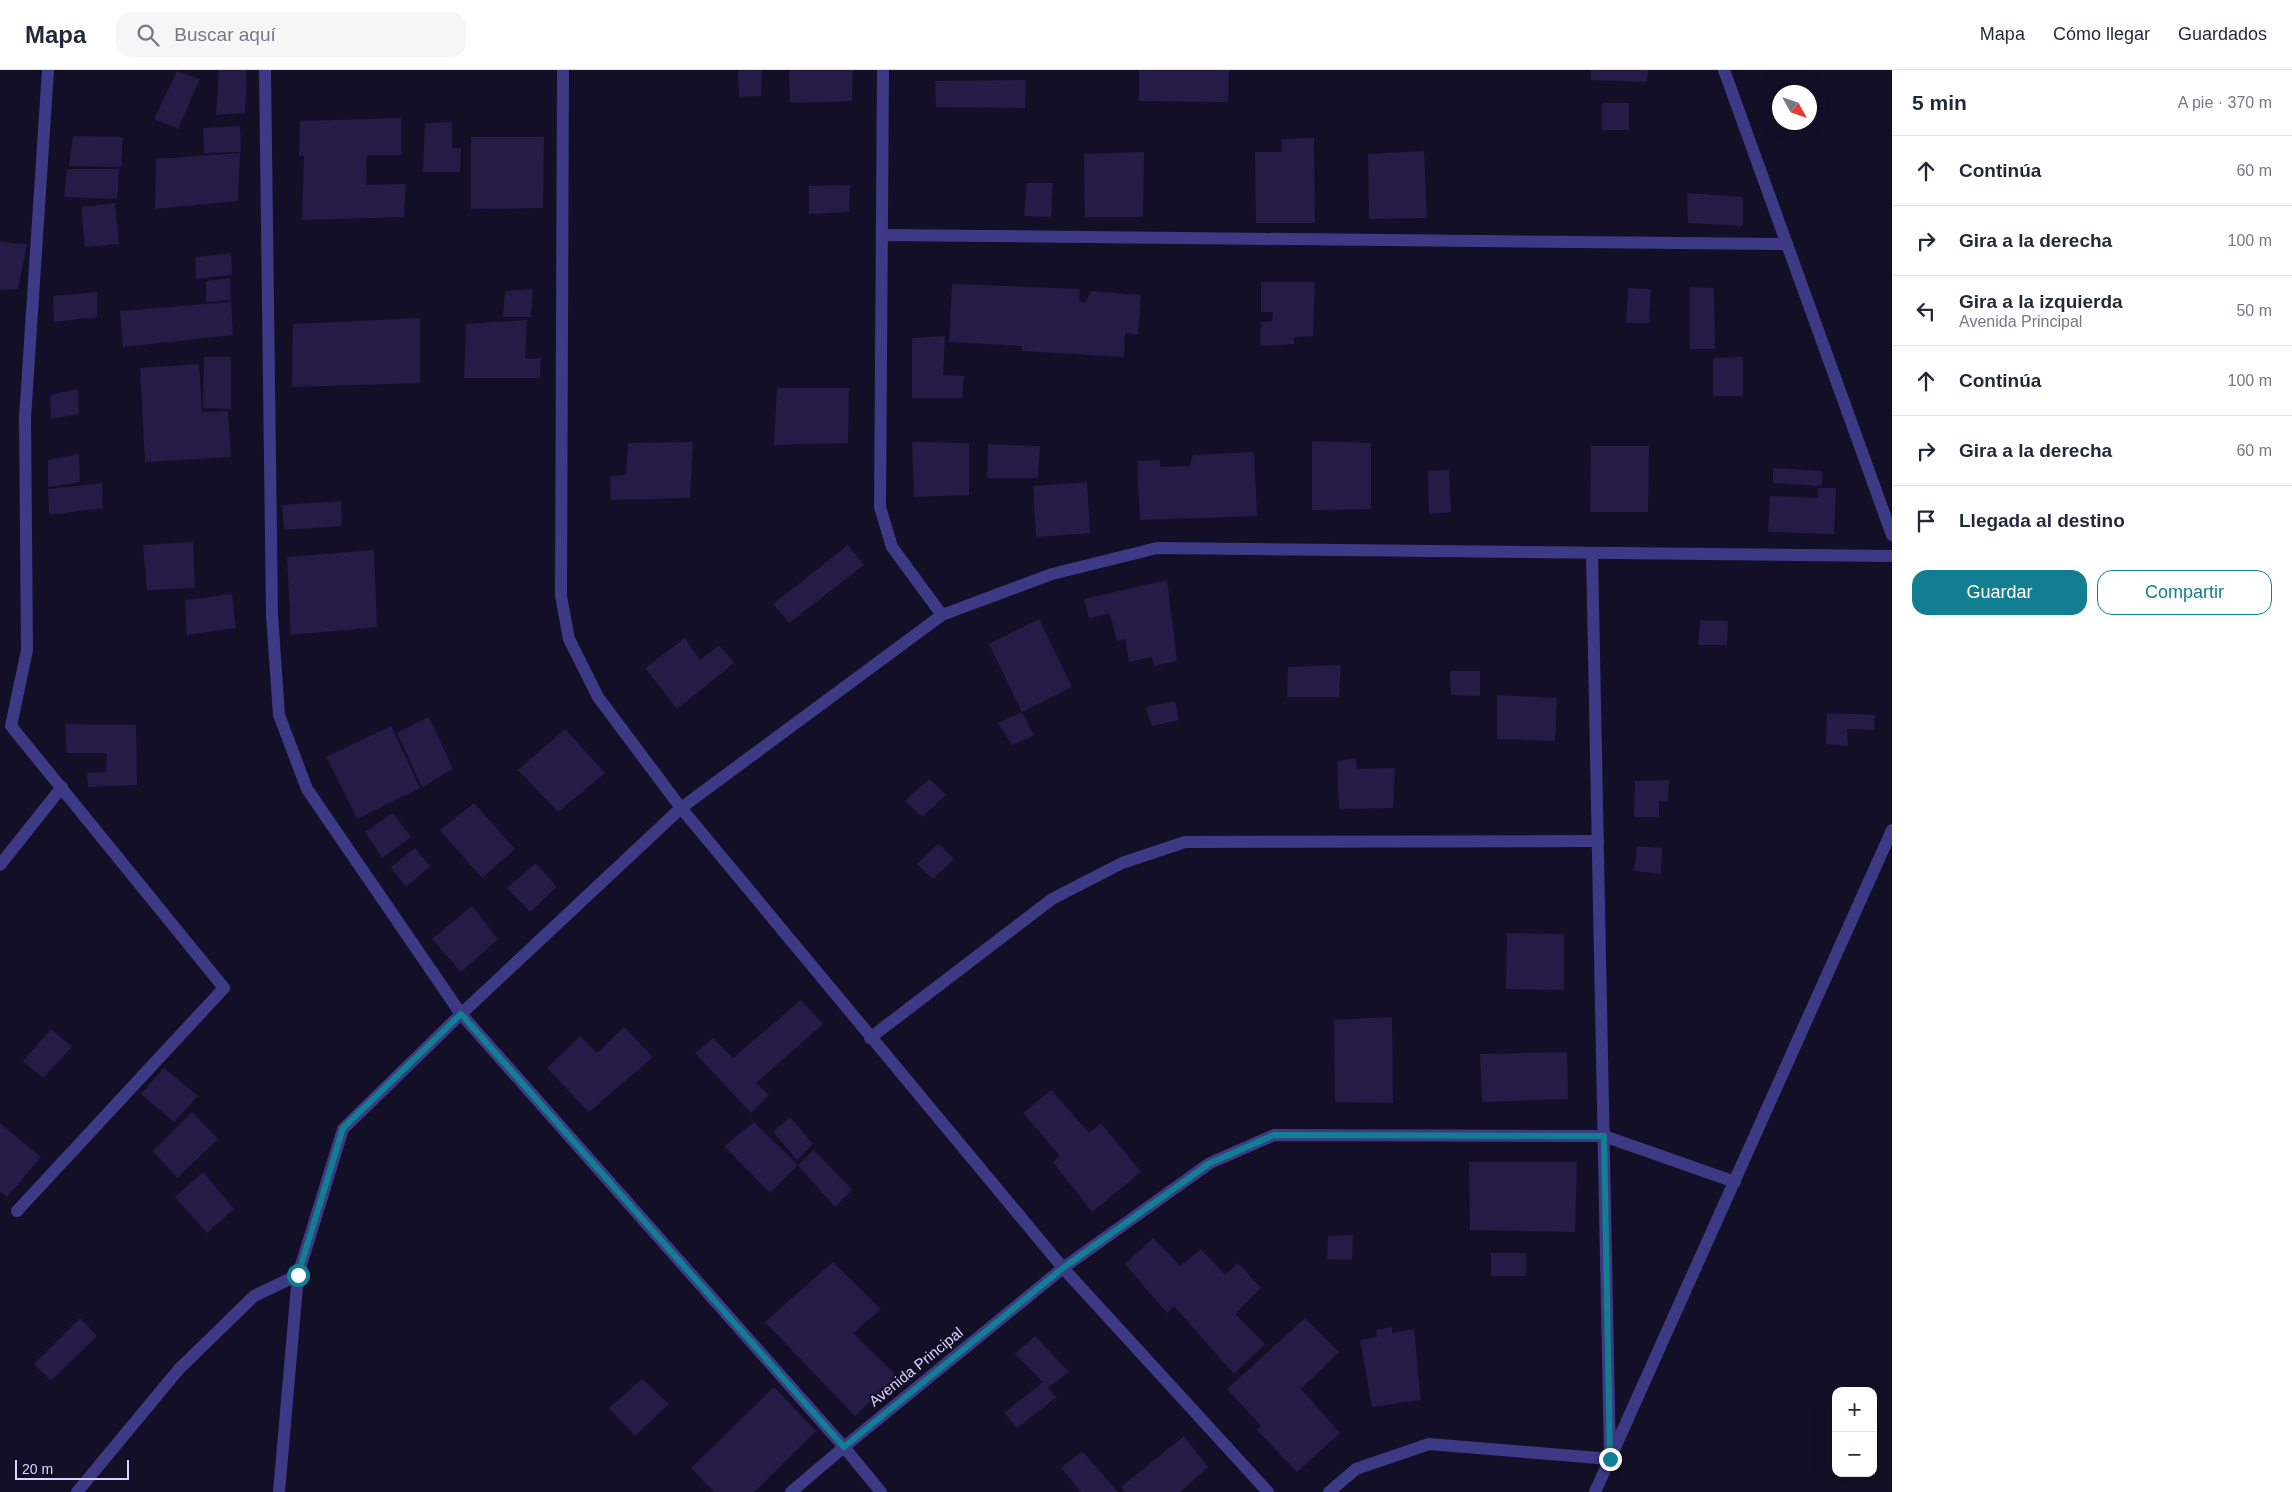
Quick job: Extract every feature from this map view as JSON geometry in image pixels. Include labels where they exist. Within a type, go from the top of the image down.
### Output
[{"type":"street","points":[[17,1211],[224,988],[11,726],[28,650],[25,418],[48,70]]},
{"type":"street","points":[[265,70],[272,616],[279,715],[307,789],[461,1014],[844,1447],[881,1492]]},
{"type":"street","points":[[563,70],[561,596],[569,639],[598,697],[681,808],[870,1038],[1063,1268],[1268,1492]]},
{"type":"street","points":[[883,70],[880,507],[892,547],[942,615]]},
{"type":"street","points":[[1724,70],[1892,535]]},
{"type":"street","points":[[882,235],[1787,244]]},
{"type":"street","points":[[279,1492],[298,1275],[343,1128],[461,1014],[681,808],[942,615],[1052,574],[1157,548],[1892,556]]},
{"type":"street","points":[[1592,553],[1610,1459]]},
{"type":"street","points":[[0,865],[62,787]]},
{"type":"street","points":[[1595,1492],[1892,830]]},
{"type":"street","points":[[870,1038],[1052,899],[1122,864],[1185,842],[1598,841]]},
{"type":"street","name":"Avenida Principal","points":[[791,1492],[1063,1268],[1210,1163],[1274,1135],[1604,1136],[1735,1182]]},
{"type":"street","points":[[78,1492],[180,1369],[254,1296],[298,1275]]},
{"type":"street","points":[[1330,1492],[1356,1469],[1429,1444],[1610,1459]]},
{"type":"building","points":[[219,70],[247,70],[245,113],[216,115]]},
{"type":"building","points":[[738,70],[762,70],[761,96],[739,97]]},
{"type":"building","points":[[789,70],[853,70],[852,101],[790,103]]},
{"type":"building","points":[[1139,70],[1229,70],[1228,102],[1139,101]]},
{"type":"building","points":[[1591,70],[1648,70],[1647,82],[1591,80]]},
{"type":"building","points":[[177,71],[200,79],[178,129],[154,119]]},
{"type":"building","points":[[1026,80],[1025,108],[936,107],[935,81]]},
{"type":"building","points":[[1602,103],[1629,103],[1629,130],[1602,130]]},
{"type":"building","points":[[401,118],[401,155],[367,155],[366,185],[406,184],[404,217],[302,220],[304,156],[299,156],[300,121]]},
{"type":"building","points":[[452,122],[452,148],[461,148],[460,172],[423,172],[425,123]]},
{"type":"building","points":[[240,126],[241,152],[204,153],[203,128]]},
{"type":"building","points":[[73,136],[123,137],[121,167],[69,166]]},
{"type":"building","points":[[471,137],[544,137],[543,208],[471,209]]},
{"type":"building","points":[[1314,138],[1315,223],[1256,223],[1255,152],[1282,152],[1281,139]]},
{"type":"building","points":[[1424,151],[1427,218],[1369,219],[1368,154]]},
{"type":"building","points":[[1144,152],[1143,217],[1085,217],[1084,154]]},
{"type":"building","points":[[240,153],[238,201],[155,209],[156,159]]},
{"type":"building","points":[[67,169],[119,169],[117,199],[64,197]]},
{"type":"building","points":[[1027,183],[1053,183],[1051,217],[1024,216]]},
{"type":"building","points":[[850,185],[849,212],[809,214],[809,186]]},
{"type":"building","points":[[1687,193],[1743,197],[1743,226],[1688,223]]},
{"type":"building","points":[[115,203],[119,244],[85,247],[81,207]]},
{"type":"building","points":[[0,242],[27,244],[18,289],[0,290]]},
{"type":"building","points":[[231,253],[232,275],[196,279],[195,257]]},
{"type":"building","points":[[230,278],[231,300],[206,302],[206,281]]},
{"type":"building","points":[[1261,282],[1315,282],[1313,336],[1294,337],[1294,344],[1260,346],[1261,322],[1272,321],[1273,312],[1261,312]]},
{"type":"building","points":[[952,284],[1080,289],[1079,302],[1086,302],[1091,291],[1141,295],[1138,334],[1125,333],[1124,357],[1022,351],[1022,346],[949,342]]},
{"type":"building","points":[[1690,287],[1714,288],[1715,349],[1690,349]]},
{"type":"building","points":[[1628,288],[1651,289],[1649,323],[1626,323]]},
{"type":"building","points":[[533,289],[531,317],[503,317],[505,291]]},
{"type":"building","points":[[97,292],[97,317],[54,322],[53,296]]},
{"type":"building","points":[[231,302],[233,335],[123,347],[120,311]]},
{"type":"building","points":[[420,318],[420,383],[292,387],[293,324]]},
{"type":"building","points":[[527,320],[525,359],[541,358],[540,378],[464,378],[466,324]]},
{"type":"building","points":[[945,336],[943,375],[964,376],[962,398],[912,398],[912,338]]},
{"type":"building","points":[[204,357],[231,357],[231,409],[203,408]]},
{"type":"building","points":[[1743,357],[1743,396],[1713,396],[1713,358]]},
{"type":"building","points":[[199,364],[202,412],[228,411],[231,457],[145,462],[140,368]]},
{"type":"building","points":[[777,388],[849,388],[848,443],[774,445]]},
{"type":"building","points":[[78,389],[79,414],[51,419],[50,395]]},
{"type":"building","points":[[1312,441],[1371,443],[1371,509],[1312,510]]},
{"type":"building","points":[[693,442],[690,498],[611,500],[610,476],[626,475],[628,443]]},
{"type":"building","points":[[912,442],[969,443],[969,495],[914,497]]},
{"type":"building","points":[[988,444],[1040,446],[1038,478],[987,478]]},
{"type":"building","points":[[1591,446],[1649,446],[1648,512],[1590,512]]},
{"type":"building","points":[[1254,452],[1257,516],[1140,520],[1137,461],[1160,460],[1160,467],[1190,466],[1193,455]]},
{"type":"building","points":[[79,454],[80,482],[48,487],[48,460]]},
{"type":"building","points":[[1773,468],[1822,471],[1822,486],[1773,483]]},
{"type":"building","points":[[1449,470],[1451,512],[1429,514],[1428,471]]},
{"type":"building","points":[[1087,482],[1090,533],[1036,537],[1033,486]]},
{"type":"building","points":[[102,483],[103,508],[49,515],[48,489]]},
{"type":"building","points":[[1818,488],[1836,488],[1834,534],[1768,532],[1770,496],[1818,498]]},
{"type":"building","points":[[341,501],[342,526],[284,530],[282,505]]},
{"type":"building","points":[[193,542],[195,588],[147,590],[143,545]]},
{"type":"building","points":[[848,545],[864,565],[789,623],[773,604]]},
{"type":"building","points":[[374,550],[377,627],[291,635],[287,557]]},
{"type":"building","points":[[1167,580],[1177,661],[1154,666],[1152,657],[1129,662],[1125,639],[1117,641],[1110,614],[1089,618],[1084,599]]},
{"type":"building","points":[[232,594],[236,628],[187,635],[185,600]]},
{"type":"building","points":[[1039,619],[1072,687],[1022,712],[989,644]]},
{"type":"building","points":[[1700,620],[1728,621],[1727,645],[1698,645]]},
{"type":"building","points":[[685,638],[700,660],[719,645],[734,663],[677,709],[645,668]]},
{"type":"building","points":[[1341,665],[1339,697],[1287,697],[1288,667]]},
{"type":"building","points":[[1450,671],[1480,671],[1480,696],[1451,695]]},
{"type":"building","points":[[1497,695],[1557,698],[1555,741],[1497,739]]},
{"type":"building","points":[[1175,701],[1179,720],[1152,726],[1145,707]]},
{"type":"building","points":[[1022,712],[1034,735],[1012,745],[998,723]]},
{"type":"building","points":[[1827,713],[1875,715],[1874,730],[1847,729],[1848,746],[1826,744]]},
{"type":"building","points":[[429,717],[453,769],[422,787],[397,733]]},
{"type":"building","points":[[65,724],[136,725],[137,785],[88,787],[87,773],[106,772],[107,753],[67,753]]},
{"type":"building","points":[[391,726],[420,788],[357,819],[326,757]]},
{"type":"building","points":[[565,729],[605,773],[558,812],[518,770]]},
{"type":"building","points":[[1356,758],[1357,769],[1395,768],[1393,808],[1339,809],[1337,761]]},
{"type":"building","points":[[929,779],[946,795],[922,817],[905,801]]},
{"type":"building","points":[[1669,780],[1668,801],[1659,801],[1659,817],[1634,817],[1635,781]]},
{"type":"building","points":[[474,803],[515,849],[482,878],[440,830]]},
{"type":"building","points":[[393,813],[411,837],[382,858],[365,832]]},
{"type":"building","points":[[938,844],[954,859],[933,879],[917,864]]},
{"type":"building","points":[[1637,846],[1662,848],[1661,874],[1634,871]]},
{"type":"building","points":[[415,848],[430,866],[406,887],[391,867]]},
{"type":"building","points":[[536,863],[557,887],[530,912],[507,888]]},
{"type":"building","points":[[472,906],[498,939],[461,972],[432,939]]},
{"type":"building","points":[[1507,933],[1564,934],[1564,990],[1506,989]]},
{"type":"building","points":[[801,1000],[823,1024],[756,1083],[769,1095],[751,1113],[695,1053],[713,1038],[733,1058]]},
{"type":"building","points":[[1392,1017],[1393,1103],[1335,1102],[1334,1020]]},
{"type":"building","points":[[624,1027],[653,1057],[589,1112],[547,1068],[580,1036],[597,1053]]},
{"type":"building","points":[[51,1029],[72,1047],[43,1078],[23,1061]]},
{"type":"building","points":[[1567,1052],[1568,1099],[1482,1102],[1480,1054]]},
{"type":"building","points":[[164,1068],[198,1096],[174,1122],[141,1094]]},
{"type":"building","points":[[1051,1090],[1089,1133],[1101,1123],[1141,1172],[1092,1212],[1053,1162],[1060,1156],[1023,1113]]},
{"type":"building","points":[[192,1112],[218,1139],[177,1178],[153,1151]]},
{"type":"building","points":[[790,1117],[813,1144],[797,1160],[773,1132]]},
{"type":"building","points":[[754,1122],[798,1165],[770,1193],[724,1146]]},
{"type":"building","points":[[0,1123],[41,1157],[7,1197],[0,1191]]},
{"type":"building","points":[[814,1150],[852,1190],[835,1207],[798,1165]]},
{"type":"building","points":[[1469,1162],[1577,1162],[1575,1232],[1470,1230]]},
{"type":"building","points":[[203,1172],[234,1209],[207,1233],[175,1197]]},
{"type":"building","points":[[1353,1235],[1352,1260],[1327,1259],[1328,1236]]},
{"type":"building","points":[[1153,1238],[1180,1266],[1201,1249],[1225,1275],[1238,1263],[1261,1288],[1235,1314],[1265,1344],[1234,1374],[1174,1306],[1167,1313],[1125,1264]]},
{"type":"building","points":[[1491,1253],[1526,1253],[1526,1276],[1491,1276]]},
{"type":"building","points":[[833,1262],[881,1309],[853,1333],[897,1376],[855,1416],[765,1322]]},
{"type":"building","points":[[80,1318],[97,1336],[51,1381],[34,1364]]},
{"type":"building","points":[[1305,1318],[1339,1352],[1301,1389],[1340,1433],[1297,1472],[1257,1430],[1261,1426],[1227,1389]]},
{"type":"building","points":[[1392,1327],[1392,1333],[1414,1329],[1421,1400],[1372,1407],[1360,1340],[1377,1337],[1376,1330]]},
{"type":"building","points":[[1035,1336],[1069,1372],[1048,1388],[1057,1397],[1017,1428],[1004,1413],[1043,1382],[1015,1354]]},
{"type":"building","points":[[642,1379],[669,1404],[635,1436],[609,1408]]},
{"type":"building","points":[[774,1387],[816,1431],[754,1492],[714,1492],[691,1468]]},
{"type":"building","points":[[1184,1436],[1208,1467],[1180,1492],[1125,1492],[1121,1487]]},
{"type":"building","points":[[1082,1451],[1118,1492],[1081,1492],[1061,1468]]},
{"type":"route","points":[[298,1275],[343,1128],[461,1014],[844,1447],[1063,1268],[1210,1163],[1274,1135],[1604,1136],[1610,1459]]}]
